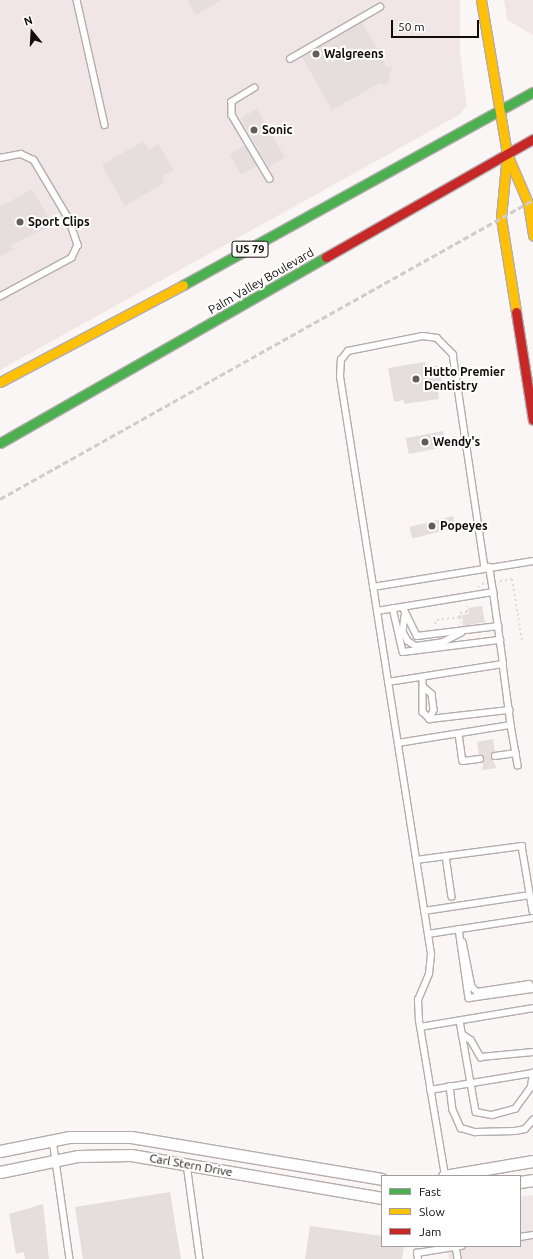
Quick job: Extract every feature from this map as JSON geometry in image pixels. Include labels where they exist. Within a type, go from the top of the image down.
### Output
[{"type":"main road","points":[[480,0],[507,154],[528,203],[533,236]]},
{"type":"main road","name":"US 79","points":[[0,382],[499,112],[533,92]]},
{"type":"main road","name":"Palm Valley Boulevard","points":[[0,444],[533,139]]},
{"type":"main road","points":[[507,154],[501,218],[533,420]]},
{"type":"street","name":"Carl Stern Drive","points":[[0,1151],[52,1140],[89,1136],[148,1138],[381,1179]]},
{"type":"street","name":"Carl Stern Drive","points":[[0,1172],[55,1159],[112,1154],[187,1164],[381,1198]]},
{"type":"street","points":[[450,1175],[533,1161]]},
{"type":"street","points":[[521,1182],[533,1180]]},
{"type":"lane","points":[[77,0],[105,125]]},
{"type":"lane","points":[[290,59],[380,7]]},
{"type":"lane","points":[[254,88],[232,102],[232,116],[270,180]]},
{"type":"lane","points":[[0,158],[21,154],[34,160],[69,219],[78,245],[72,258],[0,297]]},
{"type":"lane","points":[[444,1175],[420,1027],[418,1000],[431,962],[428,934],[340,377],[341,360],[348,351],[370,344],[423,336],[437,338],[453,354],[487,568],[498,626],[502,664],[518,765]]},
{"type":"lane","points":[[373,587],[533,561]]},
{"type":"lane","points":[[377,611],[492,592]]},
{"type":"lane","points":[[403,607],[405,616],[417,636],[498,626]]},
{"type":"lane","points":[[393,608],[403,652],[500,640]]},
{"type":"lane","points":[[405,616],[403,632],[408,641],[416,646],[443,642],[463,630]]},
{"type":"lane","points":[[388,682],[502,664]]},
{"type":"lane","points":[[424,677],[425,688],[421,697],[423,712],[430,719]]},
{"type":"lane","points":[[425,688],[432,694],[434,710],[430,719]]},
{"type":"lane","points":[[430,719],[509,710]]},
{"type":"lane","points":[[398,743],[511,725]]},
{"type":"lane","points":[[459,734],[463,761],[480,759]]},
{"type":"lane","points":[[495,756],[516,753]]},
{"type":"lane","points":[[416,860],[522,846],[533,911]]},
{"type":"lane","points":[[446,856],[452,897]]},
{"type":"lane","points":[[424,911],[530,896]]},
{"type":"lane","points":[[428,934],[533,918]]},
{"type":"lane","points":[[459,929],[469,998],[533,988]]},
{"type":"lane","points":[[460,937],[467,950],[472,987],[477,992],[529,984],[533,988]]},
{"type":"lane","points":[[420,1027],[533,1008]]},
{"type":"lane","points":[[430,1090],[450,1086],[470,1083],[533,1073],[524,1101],[515,1109],[492,1115],[476,1112],[470,1083],[460,1021]]},
{"type":"lane","points":[[462,1034],[471,1040],[481,1057],[533,1052]]},
{"type":"lane","points":[[450,1086],[456,1121],[465,1129],[474,1132],[515,1131],[525,1129],[533,1120]]},
{"type":"lane","points":[[52,1140],[70,1259]]},
{"type":"lane","points":[[187,1164],[200,1259]]},
{"type":"lane","points":[[521,1237],[533,1235]]},
{"type":"lane","points":[[418,1259],[417,1253],[452,1247]]},
{"type":"lane","points":[[458,1247],[458,1259]]},
{"type":"path","points":[[500,581],[512,579],[522,641]]},
{"type":"path","points":[[463,630],[460,613],[467,612],[466,606],[473,604]]},
{"type":"path","points":[[431,625],[437,624],[436,620],[460,617]]},
{"type":"shaded area","points":[[0,0],[460,0],[460,52],[467,106],[459,115],[0,370]]},
{"type":"shaded area","points":[[504,0],[533,0],[533,35],[507,20]]},
{"type":"shaded area","points":[[533,1195],[533,1259],[449,1259],[447,1247],[521,1247],[521,1197]]},
{"type":"building","points":[[187,0],[221,0],[196,15]]},
{"type":"building","name":"Walgreens","points":[[362,22],[386,66],[392,67],[387,85],[380,83],[332,110],[302,57]]},
{"type":"building","points":[[257,109],[285,157],[269,167],[241,118]]},
{"type":"building","points":[[143,141],[149,150],[158,144],[174,170],[162,177],[165,182],[125,206],[102,165]]},
{"type":"building","points":[[245,145],[257,166],[241,175],[229,154]]},
{"type":"building","points":[[32,189],[53,225],[11,245],[13,249],[0,257],[0,207]]},
{"type":"building","name":"Hutto Premier Dentistry","points":[[425,362],[425,365],[439,366],[443,390],[438,392],[439,399],[404,404],[404,400],[394,402],[388,368]]},
{"type":"building","name":"Wendy's","points":[[443,431],[446,447],[409,454],[406,438]]},
{"type":"building","name":"Popeyes","points":[[453,516],[456,528],[412,539],[409,527]]},
{"type":"building","points":[[482,606],[485,622],[463,626],[462,615],[469,614],[468,608]]},
{"type":"building","points":[[493,739],[495,752],[491,757],[497,768],[482,770],[484,758],[479,755],[477,742]]},
{"type":"building","points":[[170,1192],[181,1259],[83,1259],[75,1207]]},
{"type":"building","points":[[43,1204],[49,1259],[25,1259],[24,1252],[16,1254],[9,1214]]},
{"type":"building","points":[[310,1226],[381,1236],[381,1247],[404,1247],[402,1259],[305,1259]]},
{"type":"railway","points":[[0,499],[533,200]]},
{"type":"traffic: fast","points":[[183,285],[533,92]]},
{"type":"traffic: fast","points":[[0,443],[326,257]]},
{"type":"traffic: slow","points":[[481,0],[507,154],[528,203],[533,236]]},
{"type":"traffic: slow","points":[[507,154],[501,218],[516,312]]},
{"type":"traffic: slow","points":[[0,382],[183,285]]},
{"type":"traffic: jam","points":[[326,257],[533,139]]},
{"type":"traffic: jam","points":[[516,312],[533,420]]},
{"type":"place","name":"Walgreens","points":[[316,54]]},
{"type":"place","name":"Sonic","points":[[254,130]]},
{"type":"place","name":"Sport Clips","points":[[20,222]]},
{"type":"place","name":"Hutto Premier Dentistry","points":[[416,379]]},
{"type":"place","name":"Wendy's","points":[[425,442]]},
{"type":"place","name":"Popeyes","points":[[432,526]]}]
